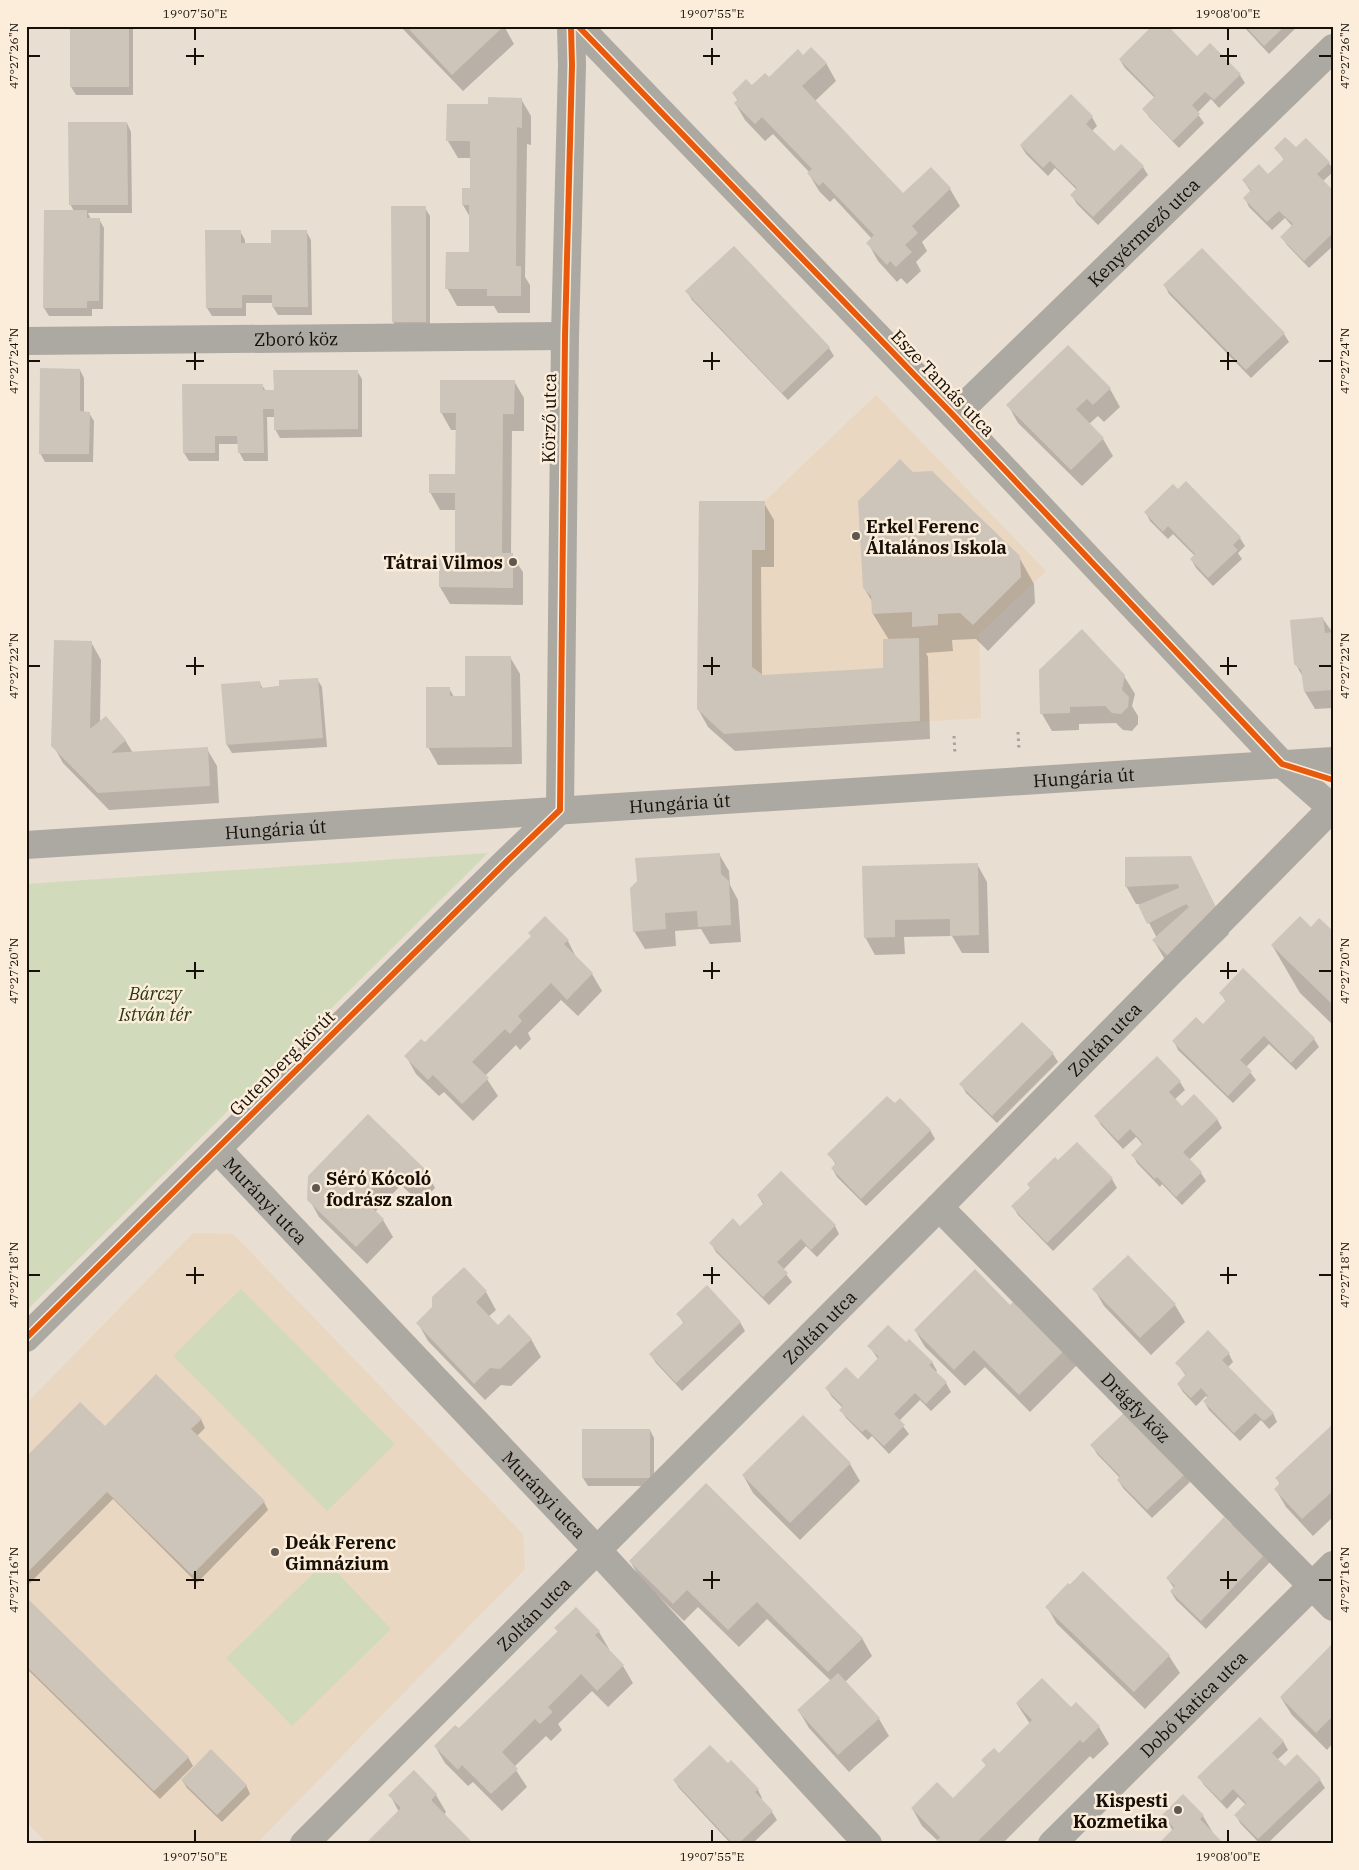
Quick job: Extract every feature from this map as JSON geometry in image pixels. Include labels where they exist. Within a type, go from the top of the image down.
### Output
[{"type":"street","name":"Körző utca","points":[[560,810],[565,336],[572,65],[571,26]]},
{"type":"street","name":"Esze Tamás utca","points":[[578,26],[954,416],[1282,764],[1333,808]]},
{"type":"street","name":"Kenyérmező utca","points":[[954,416],[1333,48]]},
{"type":"street","name":"Zboró köz","points":[[26,341],[565,336]]},
{"type":"street","name":"Hungária út","points":[[26,844],[1333,761]]},
{"type":"street","name":"Zoltán utca","points":[[304,1844],[940,1207],[1333,808]]},
{"type":"street","name":"Gutenberg körút","points":[[26,1338],[560,810]]},
{"type":"street","name":"Murányi utca","points":[[216,1149],[597,1550],[868,1844]]},
{"type":"street","name":"Drágfy köz","points":[[940,1207],[1333,1607]]},
{"type":"street","name":"Dobó Katica utca","points":[[1052,1844],[1333,1565]]},
{"type":"path","points":[[1018,732],[1020,755]]},
{"type":"path","points":[[954,736],[955,759]]},
{"type":"shaded area","name":"Erkel Ferenc Általános Iskola","points":[[876,395],[1046,571],[979,634],[981,718],[724,734],[697,709],[699,501],[765,501]]},
{"type":"shaded area","name":"Deák Ferenc Gimnázium","points":[[193,1233],[233,1234],[523,1534],[525,1569],[256,1844],[48,1844],[26,1822],[26,1404]]},
{"type":"green space","name":"Bárczy István tér","points":[[488,853],[26,1311],[26,884]]},
{"type":"green space","points":[[241,1289],[395,1444],[327,1511],[173,1356]]},
{"type":"green space","points":[[326,1561],[391,1629],[292,1726],[226,1658]]},
{"type":"building","points":[[70,26],[129,26],[129,87],[70,87]]},
{"type":"building","points":[[406,26],[504,26],[452,75]]},
{"type":"building","points":[[1152,26],[1168,26],[1197,56],[1210,43],[1241,74],[1214,100],[1205,92],[1192,105],[1200,114],[1173,141],[1142,109],[1155,96],[1119,59]]},
{"type":"building","points":[[1245,26],[1285,26],[1264,46]]},
{"type":"building","points":[[811,47],[827,63],[802,86],[903,193],[931,167],[951,188],[912,226],[918,233],[905,245],[912,252],[896,267],[890,261],[887,265],[866,243],[874,235],[823,182],[819,186],[807,173],[812,169],[762,117],[755,124],[734,103],[738,99],[732,93],[746,79],[752,85],[765,73],[769,77],[798,49],[803,55]]},
{"type":"building","points":[[1071,94],[1093,116],[1086,124],[1114,151],[1121,144],[1144,166],[1093,217],[1070,195],[1077,188],[1050,161],[1043,168],[1020,145]]},
{"type":"building","points":[[488,97],[522,98],[522,128],[517,127],[516,266],[521,266],[521,296],[487,296],[487,289],[445,289],[446,252],[469,252],[469,205],[462,205],[462,188],[470,188],[470,141],[446,141],[447,104],[488,104]]},
{"type":"building","points":[[68,122],[127,122],[128,205],[69,205]]},
{"type":"building","points":[[1285,137],[1296,147],[1306,138],[1330,162],[1317,174],[1331,188],[1333,186],[1333,233],[1304,261],[1280,237],[1293,224],[1279,211],[1267,222],[1243,198],[1251,190],[1242,180],[1259,164],[1268,174],[1284,159],[1274,148]]},
{"type":"building","points":[[391,206],[426,206],[426,322],[392,322]]},
{"type":"building","points":[[44,210],[87,210],[87,218],[100,218],[99,301],[87,301],[87,308],[43,308]]},
{"type":"building","points":[[205,230],[241,230],[241,243],[271,243],[271,230],[307,230],[308,307],[272,307],[272,295],[242,295],[242,308],[206,308]]},
{"type":"building","points":[[734,246],[830,347],[782,393],[685,291]]},
{"type":"building","points":[[1202,248],[1285,333],[1246,370],[1163,285]]},
{"type":"building","points":[[1068,345],[1111,388],[1093,405],[1087,399],[1076,409],[1104,438],[1071,470],[1006,405]]},
{"type":"building","points":[[40,368],[80,369],[80,411],[90,412],[89,454],[39,454]]},
{"type":"building","points":[[273,370],[358,370],[358,429],[274,430],[274,409],[263,409],[264,453],[238,453],[237,436],[215,436],[215,453],[183,453],[182,384],[263,384],[263,390],[274,390]]},
{"type":"building","points":[[440,380],[515,380],[514,414],[503,414],[502,553],[513,553],[513,588],[439,587],[439,554],[455,554],[455,493],[429,493],[429,474],[455,474],[456,413],[440,413]]},
{"type":"building","points":[[900,459],[913,472],[932,471],[1020,556],[1021,577],[973,625],[960,613],[938,614],[938,625],[912,627],[912,612],[872,614],[871,596],[863,588],[858,501]]},
{"type":"building","points":[[1186,481],[1241,537],[1233,545],[1238,550],[1208,578],[1190,559],[1195,554],[1168,526],[1163,532],[1144,512],[1173,484],[1178,489]]},
{"type":"building","points":[[699,501],[765,501],[765,550],[752,550],[752,667],[763,675],[883,668],[883,639],[919,638],[920,721],[724,734],[697,709]]},
{"type":"building","points":[[1323,617],[1325,633],[1333,632],[1333,690],[1304,692],[1301,670],[1294,664],[1290,620]]},
{"type":"building","points":[[1082,629],[1125,675],[1122,690],[1129,697],[1128,707],[1121,714],[1112,713],[1105,706],[1070,707],[1070,713],[1040,714],[1039,670]]},
{"type":"building","points":[[54,640],[92,641],[90,729],[106,716],[126,740],[111,753],[208,747],[210,786],[98,793],[51,746]]},
{"type":"building","points":[[465,656],[511,656],[512,747],[426,748],[426,687],[450,687],[450,696],[465,696]]},
{"type":"building","points":[[318,678],[323,738],[226,745],[221,684],[260,681],[261,688],[279,686],[279,680]]},
{"type":"building","points":[[720,853],[721,874],[729,881],[731,925],[698,927],[697,911],[665,913],[666,929],[633,932],[630,888],[637,881],[635,858]]},
{"type":"building","points":[[1191,856],[1220,916],[1174,962],[1152,940],[1189,907],[1186,904],[1147,924],[1138,905],[1179,888],[1178,884],[1125,887],[1125,857]]},
{"type":"building","points":[[978,863],[979,935],[950,936],[950,919],[895,920],[895,937],[864,938],[862,866]]},
{"type":"building","points":[[545,916],[569,940],[564,944],[593,973],[567,1000],[551,983],[518,1016],[522,1021],[510,1034],[505,1029],[472,1062],[489,1078],[462,1104],[433,1075],[428,1080],[404,1056],[421,1039],[425,1042],[531,936],[528,933]]},
{"type":"building","points":[[1300,916],[1311,927],[1319,918],[1333,931],[1333,1005],[1271,945]]},
{"type":"building","points":[[1243,968],[1315,1038],[1291,1063],[1264,1036],[1240,1060],[1252,1071],[1228,1096],[1172,1041],[1196,1017],[1203,1024],[1226,1000],[1219,993]]},
{"type":"building","points":[[1022,1022],[1054,1053],[992,1116],[959,1084]]},
{"type":"building","points":[[1157,1056],[1181,1081],[1169,1092],[1182,1106],[1194,1094],[1218,1119],[1183,1152],[1202,1172],[1176,1197],[1157,1177],[1155,1179],[1131,1155],[1143,1143],[1130,1129],[1118,1141],[1094,1116]]},
{"type":"building","points":[[887,1096],[895,1103],[900,1098],[931,1130],[861,1199],[831,1168],[836,1163],[827,1154]]},
{"type":"building","points":[[368,1114],[426,1170],[409,1187],[390,1169],[362,1198],[384,1219],[356,1247],[307,1200],[308,1176]]},
{"type":"building","points":[[1077,1142],[1113,1178],[1047,1243],[1011,1206],[1030,1188],[1027,1184],[1055,1157],[1058,1160]]},
{"type":"building","points":[[781,1171],[836,1225],[811,1250],[801,1239],[777,1262],[788,1273],[763,1297],[709,1243],[733,1218],[740,1226],[764,1203],[757,1195]]},
{"type":"building","points":[[1128,1255],[1176,1304],[1140,1338],[1092,1289]]},
{"type":"building","points":[[464,1267],[487,1291],[476,1302],[498,1325],[509,1314],[532,1339],[500,1369],[490,1368],[474,1384],[416,1323],[432,1307],[432,1297]]},
{"type":"building","points":[[975,1269],[1010,1305],[1019,1296],[1069,1346],[1019,1395],[974,1350],[954,1370],[914,1330]]},
{"type":"building","points":[[707,1285],[741,1322],[676,1383],[649,1354],[684,1322],[676,1314]]},
{"type":"building","points":[[888,1325],[906,1342],[909,1339],[933,1362],[929,1365],[947,1382],[926,1404],[915,1393],[894,1414],[905,1425],[884,1446],[866,1429],[862,1432],[839,1410],[843,1406],[825,1388],[846,1367],[858,1379],[879,1357],[867,1346]]},
{"type":"building","points":[[1208,1330],[1230,1353],[1222,1360],[1274,1413],[1264,1421],[1255,1413],[1234,1433],[1203,1401],[1208,1396],[1201,1388],[1191,1398],[1177,1384],[1186,1374],[1175,1363]]},
{"type":"building","points":[[156,1374],[202,1419],[191,1429],[265,1501],[192,1575],[107,1492],[26,1574],[26,1457],[80,1402],[105,1426]]},
{"type":"building","points":[[1126,1411],[1186,1473],[1147,1510],[1117,1480],[1120,1476],[1090,1445]]},
{"type":"building","points":[[803,1415],[851,1463],[790,1523],[742,1475]]},
{"type":"building","points":[[1333,1424],[1333,1491],[1302,1519],[1274,1489],[1280,1483],[1275,1478]]},
{"type":"building","points":[[582,1429],[650,1429],[650,1478],[582,1478]]},
{"type":"building","points":[[706,1483],[863,1638],[828,1672],[757,1602],[728,1630],[687,1590],[673,1604],[629,1561]]},
{"type":"building","points":[[1224,1517],[1232,1525],[1237,1520],[1269,1550],[1201,1621],[1170,1591],[1175,1586],[1166,1578]]},
{"type":"building","points":[[1083,1571],[1170,1655],[1134,1692],[1045,1607],[1068,1583],[1070,1585]]},
{"type":"building","points":[[26,1597],[189,1757],[154,1791],[26,1666]]},
{"type":"building","points":[[576,1607],[600,1631],[595,1635],[624,1665],[597,1691],[581,1674],[548,1707],[553,1712],[540,1724],[535,1719],[502,1752],[518,1769],[491,1794],[462,1765],[458,1770],[434,1746],[455,1725],[459,1728],[558,1631],[554,1628]]},
{"type":"building","points":[[1333,1643],[1333,1716],[1316,1733],[1280,1697]]},
{"type":"building","points":[[838,1673],[880,1718],[838,1755],[797,1710]]},
{"type":"building","points":[[1042,1678],[1071,1707],[1076,1702],[1100,1726],[1083,1743],[1080,1740],[975,1844],[937,1844],[935,1842],[940,1837],[911,1808],[937,1782],[953,1798],[986,1765],[981,1760],[994,1748],[999,1753],[1032,1720],[1016,1703]]},
{"type":"building","points":[[1260,1717],[1284,1741],[1272,1753],[1285,1766],[1297,1754],[1321,1779],[1258,1839],[1234,1815],[1246,1803],[1233,1789],[1221,1801],[1197,1777]]},
{"type":"building","points":[[710,1745],[728,1763],[731,1760],[759,1789],[755,1792],[773,1811],[738,1844],[733,1844],[673,1780]]},
{"type":"building","points":[[211,1749],[247,1785],[217,1815],[181,1780]]},
{"type":"building","points":[[414,1770],[437,1794],[431,1800],[471,1841],[469,1844],[365,1844],[401,1808],[388,1795]]},
{"type":"building","points":[[1183,1794],[1204,1815],[1200,1819],[1224,1844],[1158,1844],[1174,1828],[1162,1815]]},
{"type":"cycle path","points":[[26,1338],[560,810],[565,336],[572,65],[571,26]]},
{"type":"cycle path","points":[[578,26],[954,416],[1282,764],[1333,780]]},
{"type":"place","name":"Erkel Ferenc Általános Iskola","points":[[856,536]]},
{"type":"place","name":"Tátrai Vilmos","points":[[513,562]]},
{"type":"place","name":"Séró Kócoló fodrász szalon","points":[[316,1188]]},
{"type":"place","name":"Deák Ferenc Gimnázium","points":[[275,1552]]},
{"type":"place","name":"Kispesti Kozmetika","points":[[1178,1810]]}]
